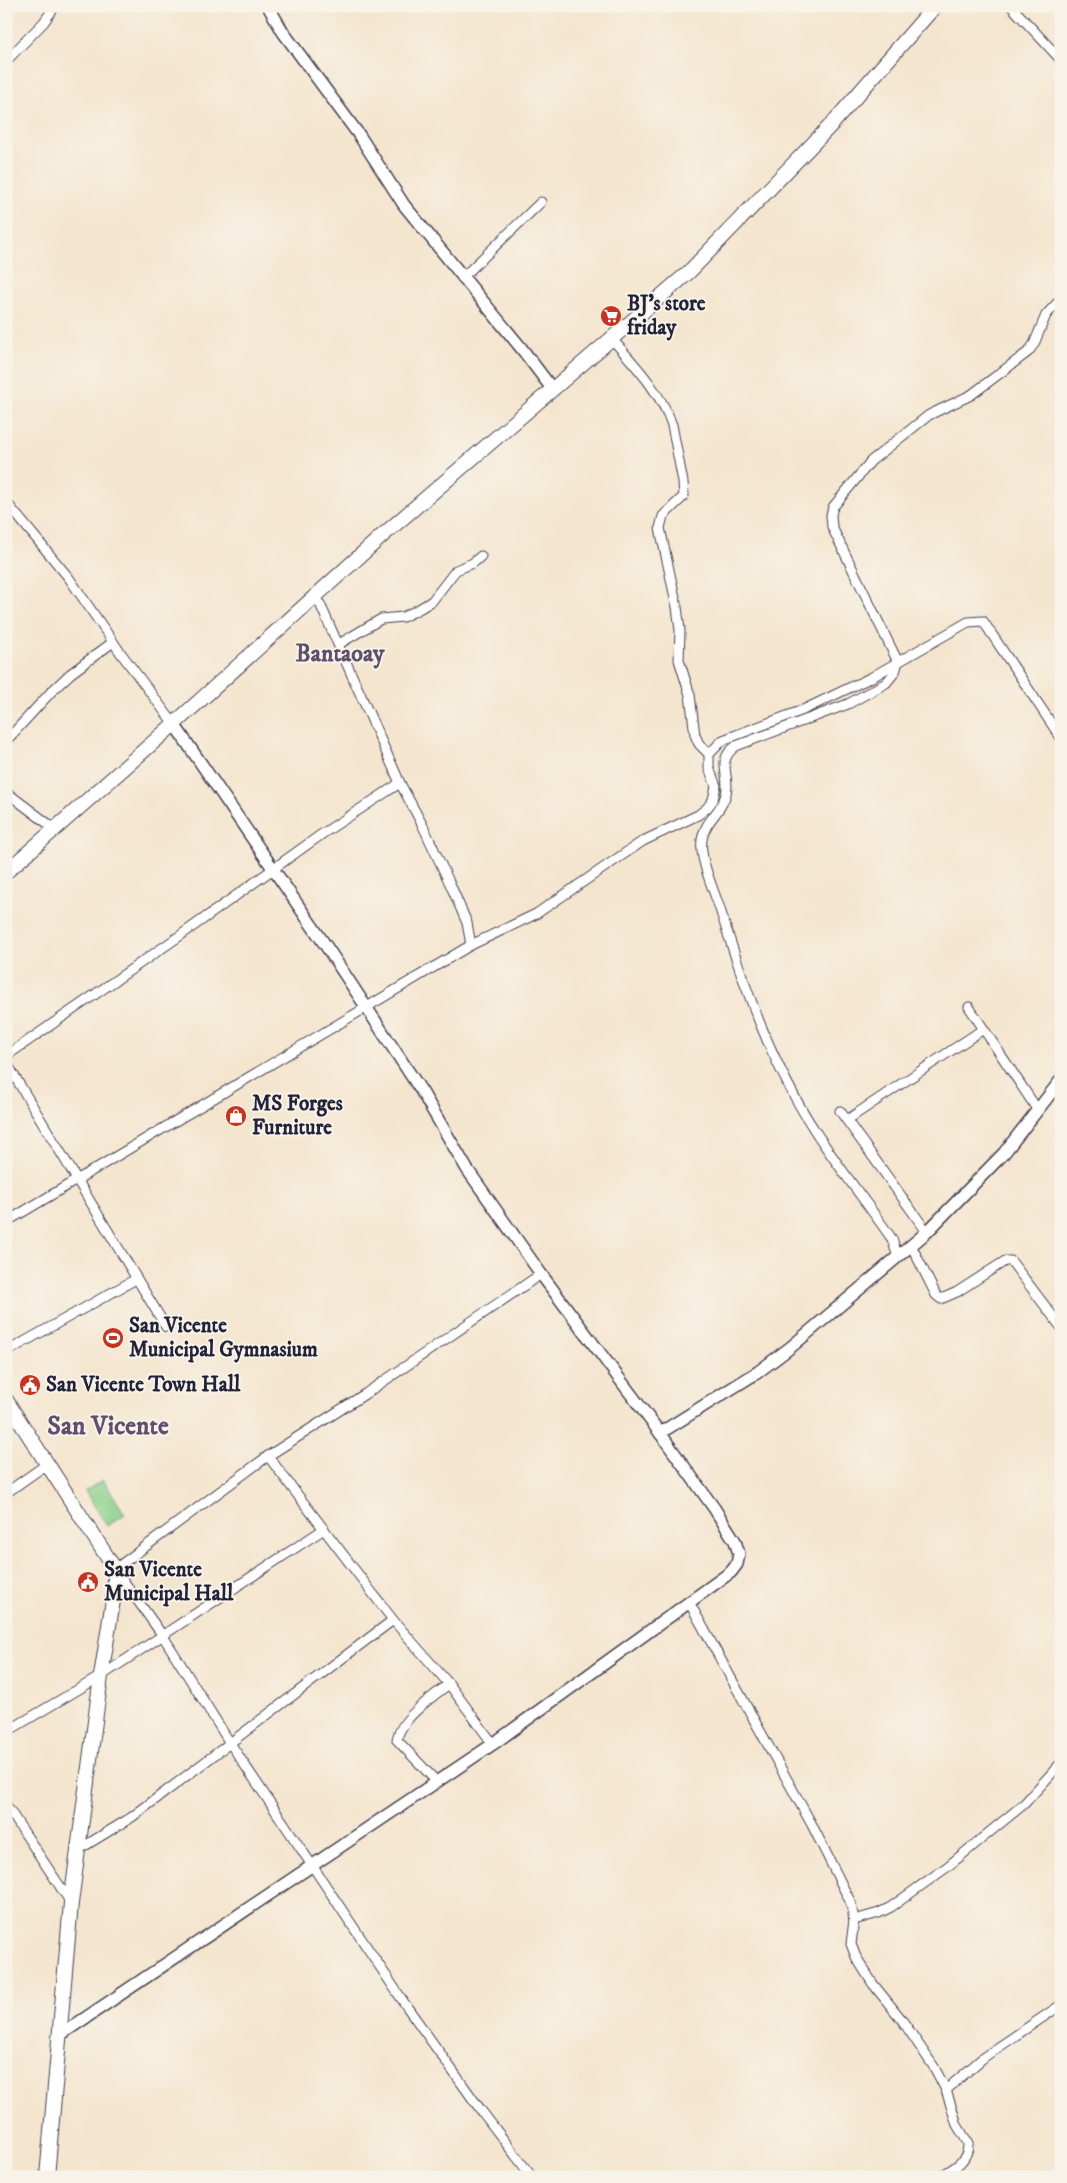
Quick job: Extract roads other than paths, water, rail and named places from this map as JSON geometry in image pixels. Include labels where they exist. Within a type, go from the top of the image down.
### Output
[{"type":"main road","points":[[6,872],[174,724],[383,535],[689,272],[764,197],[832,124],[935,6]]},
{"type":"main road","points":[[6,1400],[115,1569],[114,1598],[101,1676],[71,1903],[46,2176]]},
{"type":"street","points":[[6,61],[44,22],[55,6]]},
{"type":"street","points":[[268,6],[283,32],[359,135],[404,205],[522,349],[553,390]]},
{"type":"street","points":[[1011,6],[1061,60]]},
{"type":"street","points":[[462,278],[541,202]]},
{"type":"street","points":[[898,1257],[892,1239],[815,1130],[772,1053],[735,959],[701,849],[704,829],[723,803],[726,793],[724,762],[729,751],[736,746],[848,704],[886,683],[895,672],[898,662],[832,527],[831,516],[833,507],[871,461],[893,442],[929,415],[971,395],[1028,352],[1034,344],[1046,316],[1061,299]]},
{"type":"street","points":[[612,339],[640,371],[669,416],[672,424],[684,496],[663,516],[660,528],[678,614],[680,630],[679,660],[690,695],[695,736],[699,744],[709,754]]},
{"type":"street","points":[[6,502],[69,578],[113,642],[174,724],[274,869],[422,1092],[467,1169],[541,1274],[714,1508],[735,1541],[739,1554],[737,1564],[731,1572],[493,1744],[60,2035]]},
{"type":"street","points":[[339,644],[380,620],[403,617],[419,609],[432,601],[456,570],[473,563],[482,556]]},
{"type":"street","points":[[316,595],[400,783],[423,826],[451,886],[467,923],[471,945]]},
{"type":"street","points":[[6,1222],[471,945],[536,914],[643,841],[698,816],[713,800],[716,786],[709,768],[709,754],[722,740],[803,710],[872,678],[968,622],[983,622],[1061,738]]},
{"type":"street","points":[[6,742],[70,674],[113,642]]},
{"type":"street","points":[[6,1056],[351,814],[400,783]]},
{"type":"street","points":[[6,792],[54,829]]},
{"type":"street","points":[[969,1007],[982,1030],[1037,1110]]},
{"type":"street","points":[[847,1120],[982,1030]]},
{"type":"street","points":[[6,1062],[166,1326]]},
{"type":"street","points":[[660,1433],[758,1372],[778,1357],[927,1232],[1004,1154],[1061,1080]]},
{"type":"street","points":[[840,1111],[927,1232]]},
{"type":"street","points":[[911,1245],[936,1295],[941,1298],[957,1292],[1005,1261],[1011,1261],[1061,1327]]},
{"type":"street","points":[[532,2177],[480,2110],[413,2015],[230,1743],[163,1636],[115,1569],[268,1456],[365,1394],[541,1274]]},
{"type":"street","points":[[6,1352],[136,1279]]},
{"type":"street","points":[[268,1456],[393,1620],[449,1684],[493,1744]]},
{"type":"street","points":[[6,1493],[47,1464]]},
{"type":"street","points":[[6,1732],[101,1676],[324,1530]]},
{"type":"street","points":[[689,1602],[811,1823],[851,1903],[854,1920],[851,1944],[856,1957],[873,1984],[902,2020],[934,2067],[946,2090],[950,2107],[968,2143],[968,2148],[964,2159],[939,2177]]},
{"type":"street","points":[[78,1850],[132,1817],[393,1620]]},
{"type":"street","points":[[437,1782],[398,1744],[397,1737],[417,1711],[449,1684]]},
{"type":"street","points":[[854,1920],[879,1913],[947,1867],[1024,1804],[1061,1764]]},
{"type":"street","points":[[6,1804],[71,1903]]},
{"type":"street","points":[[946,2090],[991,2052],[1061,2005]]},
{"type":"place","name":"BJ's store friday","points":[[611,316]]},
{"type":"place","name":"MS Forges Furniture","points":[[236,1116]]},
{"type":"place","name":"San Vicente Municipal Gymnasium","points":[[113,1338]]},
{"type":"place","name":"San Vicente Town Hall","points":[[30,1385]]},
{"type":"place","name":"San Vicente Municipal Hall","points":[[88,1582]]},
{"type":"district","name":"Bantaoay","points":[[340,654]]},
{"type":"district","name":"San Vicente","points":[[108,1426]]}]
